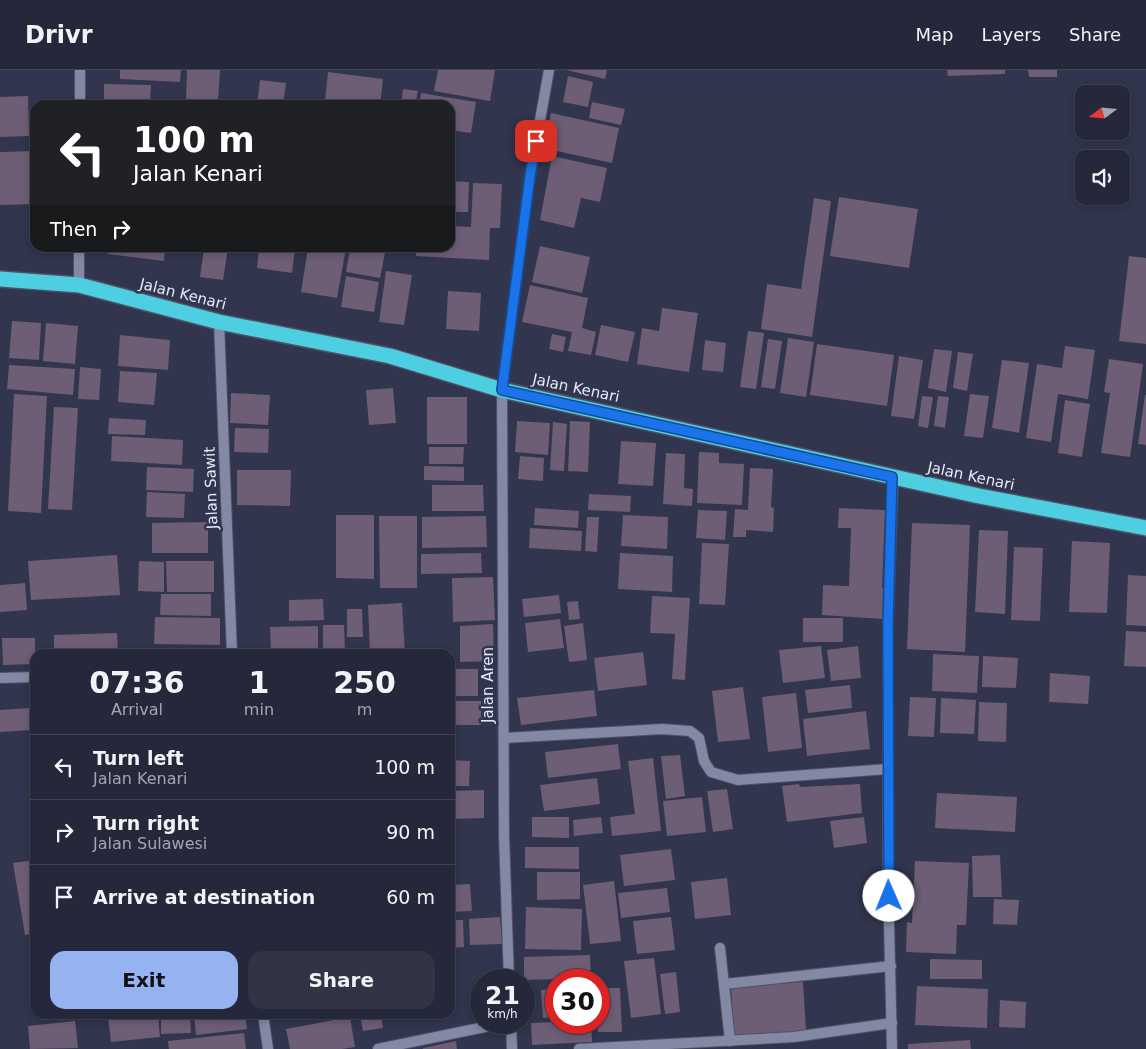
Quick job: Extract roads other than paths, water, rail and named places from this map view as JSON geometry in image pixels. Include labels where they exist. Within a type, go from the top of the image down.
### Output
[{"type":"highway","name":"Jalan Kenari","points":[[0,279],[79,285],[219,322],[390,356],[502,390],[892,477],[1146,528]]},
{"type":"street","points":[[80,70],[80,100]]},
{"type":"street","name":"Jalan Aren","points":[[509,969],[504,835],[502,390],[530,176],[549,70]]},
{"type":"street","points":[[79,252],[79,285]]},
{"type":"street","name":"Jalan Sawit","points":[[219,322],[232,649]]},
{"type":"street","points":[[892,477],[888,625],[888,879],[892,1049]]},
{"type":"street","points":[[0,678],[30,677]]},
{"type":"street","points":[[504,738],[628,730],[662,729],[690,731],[699,738],[704,761],[711,772],[738,780],[888,769]]},
{"type":"street","points":[[720,948],[730,1041]]},
{"type":"street","points":[[724,984],[891,966]]},
{"type":"street","points":[[264,1019],[268,1049]]},
{"type":"street","points":[[580,1049],[794,1037],[892,1023]]},
{"type":"street","points":[[378,1049],[470,1030]]},
{"type":"street","points":[[511,1034],[512,1049]]}]
